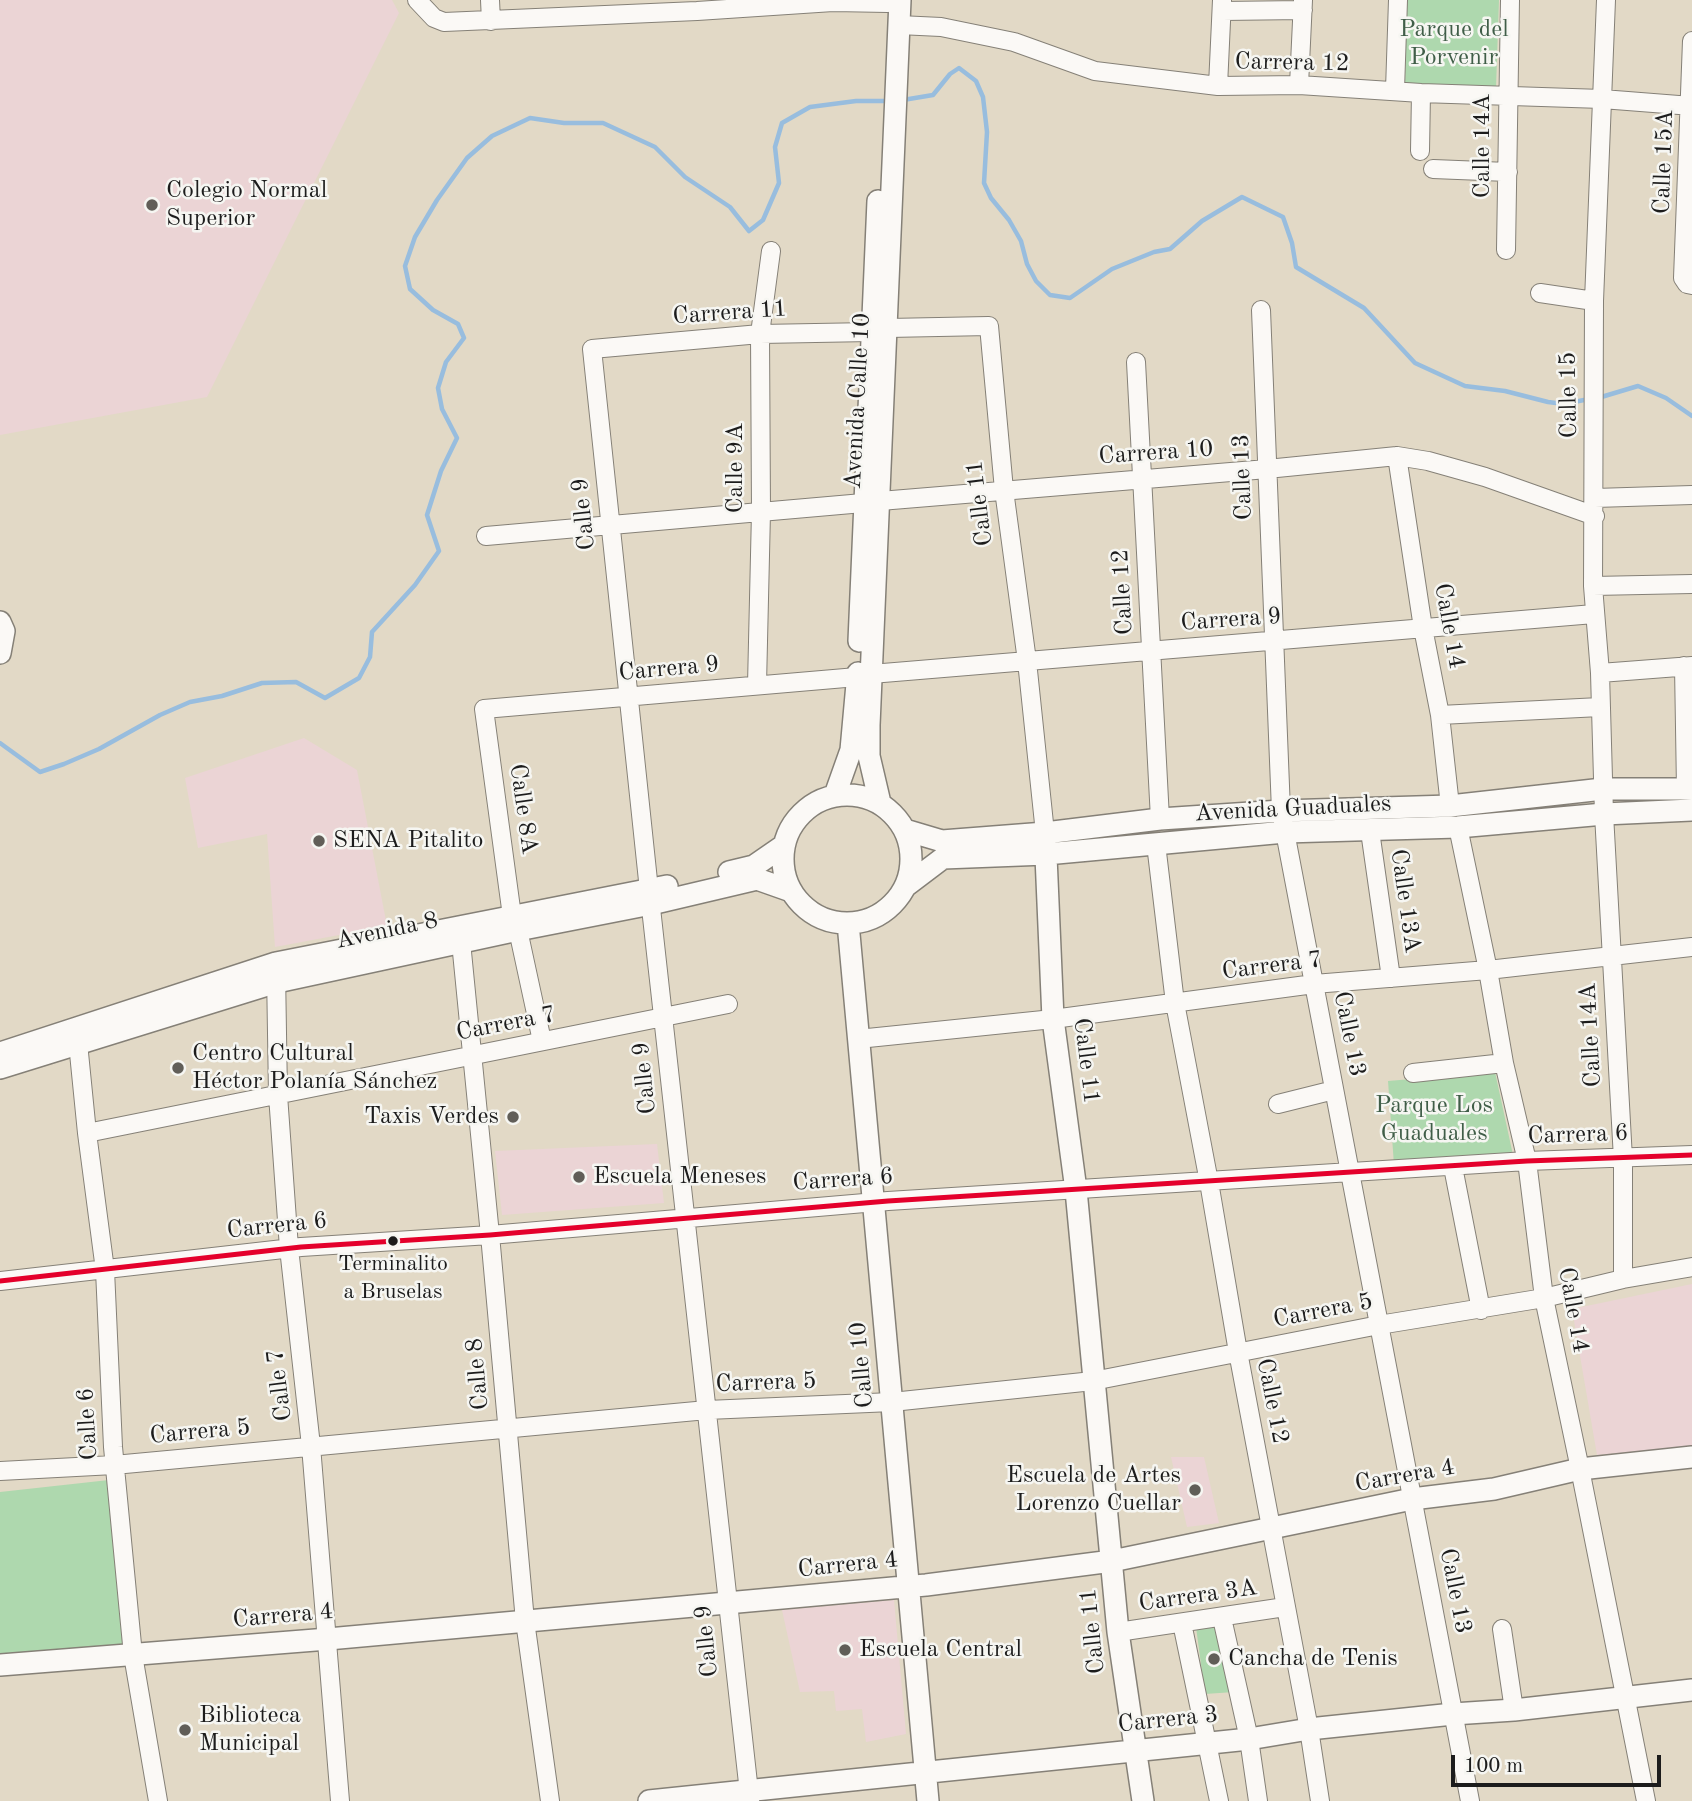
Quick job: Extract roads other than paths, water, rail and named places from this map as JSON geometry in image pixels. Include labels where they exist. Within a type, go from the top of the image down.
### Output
[{"type":"main road","name":"Avenida Calle 10","points":[[889,105],[899,25],[892,1]]},
{"type":"main road","name":"Avenida Calle 10","points":[[880,803],[869,757],[864,675],[892,1]]},
{"type":"main road","points":[[0,622],[4,631],[0,653]]},
{"type":"main road","name":"Avenida Calle 10","points":[[835,795],[852,750],[864,675]]},
{"type":"main road","name":"Avenida Guaduales","points":[[905,830],[942,841],[1045,833],[1160,819],[1281,811],[1450,806],[1603,789],[1689,789]]},
{"type":"main road","points":[[850,794],[880,803],[898,819],[905,830],[912,858],[906,886],[896,901],[882,913],[866,921],[831,921],[815,915],[791,891],[783,869],[783,846],[796,818],[807,807],[835,795],[850,794]]},
{"type":"main road","name":"Avenida Guaduales","points":[[906,886],[943,858],[1046,854],[1285,832],[1458,828],[1604,814],[1692,810]]},
{"type":"main road","name":"Calle 11","points":[[1045,833],[1053,1019],[1076,1190],[1118,1632],[1143,1801]]},
{"type":"main road","name":"Avenida 8","points":[[650,897],[754,866],[783,846]]},
{"type":"main road","name":"Avenida 8","points":[[0,1068],[78,1036],[277,973],[515,923],[757,879],[791,891]]},
{"type":"main road","name":"Avenida 8","points":[[277,973],[461,942],[515,923]]},
{"type":"main road","name":"Calle 10","points":[[848,923],[928,1801]]},
{"type":"main road","name":"Avenida 8","points":[[0,1053],[78,1036]]},
{"type":"main road","name":"Carrera 4","points":[[0,1665],[728,1604],[908,1586],[1112,1561],[1412,1499],[1494,1489],[1580,1469],[1692,1457]]},
{"type":"main road","name":"Carrera 3","points":[[649,1801],[749,1796],[925,1773],[1249,1739],[1309,1729],[1692,1690]]},
{"type":"street","points":[[418,0],[434,18],[444,22],[491,21],[696,5],[892,1]]},
{"type":"street","points":[[490,0],[491,21]]},
{"type":"street","points":[[1395,90],[1398,0]]},
{"type":"street","name":"Calle 14A","points":[[1506,250],[1510,0]]},
{"type":"street","name":"Calle 15","points":[[1603,789],[1600,673],[1593,586],[1595,507],[1592,383],[1606,0]]},
{"type":"street","points":[[1218,86],[1222,5],[1303,5],[1299,85]]},
{"type":"street","name":"Carrera 12","points":[[899,25],[941,27],[1014,42],[1095,71],[1218,86],[1299,85],[1421,93],[1602,99],[1691,106]]},
{"type":"street","name":"Calle 15A","points":[[1690,285],[1683,278],[1690,193],[1692,41]]},
{"type":"street","points":[[1420,151],[1421,93]]},
{"type":"street","points":[[1433,169],[1508,172]]},
{"type":"street","name":"Calle 9A","points":[[757,685],[761,512],[760,334],[771,251]]},
{"type":"street","points":[[1540,293],[1594,300]]},
{"type":"street","name":"Calle 13","points":[[1261,310],[1281,811],[1470,1801]]},
{"type":"street","name":"Carrera 11","points":[[592,349],[760,334],[989,326]]},
{"type":"street","name":"Calle 11","points":[[989,326],[1004,490],[1027,661],[1045,833]]},
{"type":"street","name":"Calle 9","points":[[592,349],[749,1796]]},
{"type":"street","name":"Calle 12","points":[[1136,362],[1160,819]]},
{"type":"street","name":"Carrera 10","points":[[486,536],[1397,456],[1428,461],[1595,507],[1692,495]]},
{"type":"street","name":"Calle 14","points":[[1397,456],[1423,628],[1440,715],[1450,806]]},
{"type":"street","points":[[1593,586],[1692,583]]},
{"type":"street","name":"Carrera 9","points":[[484,709],[1594,614]]},
{"type":"street","points":[[1600,673],[1688,666],[1689,789]]},
{"type":"street","points":[[1440,715],[1600,707]]},
{"type":"street","name":"Calle 8A","points":[[484,709],[515,923],[542,1041]]},
{"type":"street","name":"Calle 14A","points":[[1603,789],[1623,1159],[1623,1279]]},
{"type":"street","name":"Calle 14","points":[[1458,828],[1488,970],[1504,1063],[1527,1161],[1544,1298],[1646,1801]]},
{"type":"street","name":"Calle 13A","points":[[1370,831],[1391,978]]},
{"type":"street","name":"Calle 12","points":[[1156,844],[1175,1003],[1320,1801]]},
{"type":"street","name":"Calle 8","points":[[461,942],[491,1235],[525,1621],[550,1801]]},
{"type":"street","name":"Carrera 7","points":[[858,1039],[1053,1019],[1314,984],[1488,970],[1611,954],[1692,947]]},
{"type":"street","name":"Calle 7","points":[[277,973],[278,1095],[289,1248],[312,1446],[340,1801]]},
{"type":"street","name":"Carrera 7","points":[[87,1133],[728,1004]]},
{"type":"street","name":"Calle 6","points":[[78,1036],[87,1133],[106,1270],[114,1465],[133,1655],[159,1801]]},
{"type":"street","points":[[1413,1073],[1504,1063]]},
{"type":"street","points":[[1278,1104],[1334,1090]]},
{"type":"street","name":"Carrera 6","points":[[0,1281],[289,1248],[491,1235],[685,1217],[1350,1171],[1692,1155]]},
{"type":"street","points":[[1453,1167],[1480,1310]]},
{"type":"street","name":"Carrera 5","points":[[0,1471],[114,1465],[707,1410],[892,1402],[1094,1381],[1379,1325],[1480,1310],[1623,1279],[1692,1268]]},
{"type":"street","name":"Carrera 3A","points":[[1118,1632],[1285,1607]]},
{"type":"street","points":[[1222,1618],[1249,1739],[1258,1801]]},
{"type":"street","points":[[1182,1623],[1219,1801]]},
{"type":"street","points":[[1502,1629],[1514,1710]]},
{"type":"waterway","points":[[903,100],[933,95],[950,74],[959,68],[976,81],[983,97],[987,132],[984,183],[991,198],[1009,220],[1021,241],[1027,264],[1036,281],[1050,295],[1070,298],[1112,269],[1154,252],[1170,249],[1202,221],[1242,197],[1283,217],[1292,243],[1296,267],[1364,308],[1415,363],[1465,386],[1505,391],[1564,404],[1589,399]]},
{"type":"waterway","points":[[0,743],[40,772],[99,749],[160,715],[190,702],[222,696],[262,683],[296,682],[325,698],[359,678],[370,657],[372,632],[415,585],[439,551],[427,515],[441,471],[457,438],[442,409],[438,388],[446,362],[464,338],[458,324],[433,310],[410,289],[405,266],[415,237],[437,200],[467,158],[492,136],[530,118],[564,123],[603,123],[655,147],[685,177],[730,207],[749,231],[763,220],[779,183],[775,147],[782,123],[810,107],[856,101],[891,101]]},
{"type":"waterway","points":[[1598,398],[1638,386],[1666,398],[1692,416]]},
{"type":"place","name":"Colegio Normal Superior","points":[[152,205]]},
{"type":"place","name":"SENA Pitalito","points":[[319,841]]},
{"type":"place","name":"Centro Cultural Héctor Polanía Sánchez","points":[[178,1068]]},
{"type":"place","name":"Taxis Verdes","points":[[513,1117]]},
{"type":"place","name":"Escuela Meneses","points":[[579,1177]]},
{"type":"place","name":"Terminalito a Bruselas","points":[[393,1241]]},
{"type":"place","name":"Escuela de Artes Lorenzo Cuellar","points":[[1195,1490]]},
{"type":"place","name":"Escuela Central","points":[[845,1650]]},
{"type":"place","name":"Cancha de Tenis","points":[[1214,1659]]},
{"type":"place","name":"Biblioteca Municipal","points":[[185,1730]]},
{"type":"park label","name":"Parque del Porvenir","points":[[1454,44]]},
{"type":"park label","name":"Parque Los Guaduales","points":[[1434,1120]]}]
